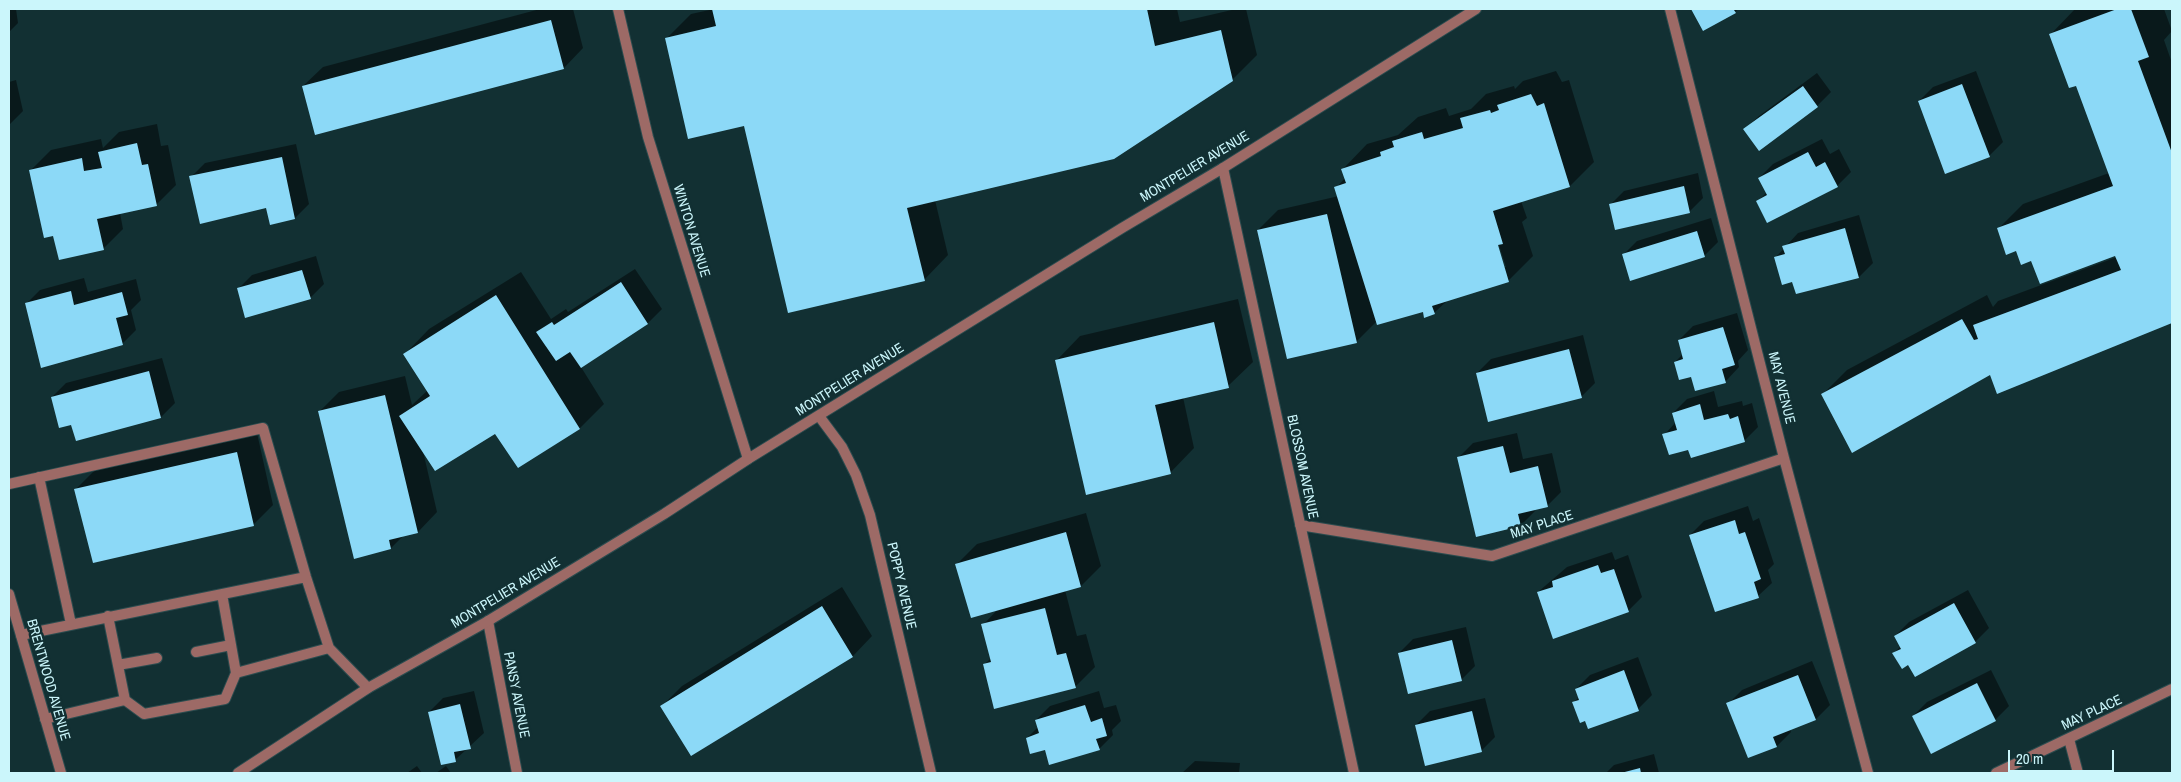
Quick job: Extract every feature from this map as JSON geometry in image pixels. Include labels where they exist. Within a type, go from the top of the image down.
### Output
[{"type":"street","name":"WINTON AVENUE","points":[[618,9],[648,137],[748,459]]},
{"type":"street","name":"MONTPELIER AVENUE","points":[[238,773],[368,688],[488,621],[664,514],[748,459],[1122,228],[1223,168],[1476,9]]},
{"type":"street","name":"MAY AVENUE","points":[[1670,9],[1784,458],[1868,773]]},
{"type":"street","name":"BLOSSOM AVENUE","points":[[1223,168],[1354,773]]},
{"type":"street","name":"POPPY AVENUE","points":[[819,416],[842,447],[856,475],[870,515],[930,773]]},
{"type":"street","points":[[9,484],[263,428],[306,577],[329,648],[368,688]]},
{"type":"street","name":"MAY PLACE","points":[[1300,525],[1492,556],[1784,458]]},
{"type":"street","points":[[39,478],[71,624]]},
{"type":"street","points":[[21,635],[306,577]]},
{"type":"street","name":"BRENTWOOD AVENUE","points":[[9,594],[61,773]]},
{"type":"street","points":[[108,616],[125,700],[144,714],[225,699],[236,673],[222,594]]},
{"type":"street","name":"PANSY AVENUE","points":[[488,621],[517,773]]},
{"type":"street","points":[[196,652],[231,646]]},
{"type":"street","points":[[236,673],[329,648]]},
{"type":"street","points":[[118,665],[158,658]]},
{"type":"street","name":"MAY PLACE","points":[[1996,773],[2172,690]]},
{"type":"street","points":[[45,719],[125,700]]},
{"type":"street","points":[[2069,739],[2078,773]]},
{"type":"building","points":[[712,9],[1147,9],[1155,46],[1221,30],[1233,81],[1114,159],[907,208],[925,281],[788,313],[744,126],[688,139],[665,38],[716,26]]},
{"type":"building","points":[[1691,9],[1737,9],[1734,10],[1736,13],[1703,31]]},
{"type":"building","points":[[2117,9],[2131,9],[2149,57],[2138,61],[2172,153],[2172,323],[1997,394],[1990,375],[1852,453],[1821,394],[1962,319],[1974,340],[1978,339],[1973,325],[2121,270],[2115,256],[2040,284],[2031,261],[2021,265],[2016,251],[2006,255],[1997,228],[2113,186],[2076,86],[2069,88],[2049,34]]},
{"type":"building","points":[[551,20],[564,69],[315,135],[302,86]]},
{"type":"building","points":[[1962,84],[1990,157],[1945,174],[1918,101]]},
{"type":"building","points":[[1803,86],[1818,107],[1759,151],[1743,129]]},
{"type":"building","points":[[1531,94],[1537,106],[1544,103],[1570,187],[1493,211],[1503,244],[1498,245],[1509,282],[1432,306],[1435,314],[1424,318],[1423,312],[1377,325],[1334,187],[1346,183],[1341,169],[1381,156],[1380,152],[1394,147],[1392,141],[1422,132],[1424,139],[1463,128],[1460,118],[1490,110],[1491,113],[1499,110],[1497,105]]},
{"type":"building","points":[[137,143],[142,165],[148,164],[157,206],[97,219],[104,250],[59,260],[53,236],[44,238],[29,170],[82,158],[84,171],[102,168],[98,152]]},
{"type":"building","points":[[1808,152],[1816,167],[1825,162],[1838,187],[1767,223],[1756,201],[1767,195],[1758,178]]},
{"type":"building","points":[[282,157],[295,219],[270,225],[266,208],[200,224],[189,176]]},
{"type":"building","points":[[1684,186],[1690,213],[1615,230],[1609,204]]},
{"type":"building","points":[[1327,214],[1357,343],[1287,359],[1257,230]]},
{"type":"building","points":[[1845,228],[1859,278],[1796,294],[1792,282],[1782,285],[1774,257],[1785,254],[1782,246]]},
{"type":"building","points":[[1697,231],[1705,257],[1630,281],[1622,254]]},
{"type":"building","points":[[302,270],[311,299],[245,318],[237,288]]},
{"type":"building","points":[[621,282],[648,324],[581,368],[570,352],[556,361],[536,332],[552,322],[554,325]]},
{"type":"building","points":[[71,291],[74,305],[122,292],[128,315],[116,318],[123,345],[41,368],[25,303]]},
{"type":"building","points":[[496,295],[580,429],[518,468],[495,434],[435,471],[399,416],[430,396],[403,354]]},
{"type":"building","points":[[1214,322],[1229,388],[1155,405],[1171,474],[1086,495],[1055,360]]},
{"type":"building","points":[[1723,327],[1735,365],[1722,369],[1726,383],[1695,391],[1691,377],[1679,380],[1674,362],[1683,359],[1678,340]]},
{"type":"building","points":[[1569,349],[1582,398],[1488,422],[1476,373]]},
{"type":"building","points":[[149,371],[161,418],[76,441],[71,425],[59,428],[51,397]]},
{"type":"building","points":[[385,395],[418,533],[389,540],[391,549],[354,559],[318,411]]},
{"type":"building","points":[[1700,404],[1704,420],[1728,414],[1730,419],[1738,416],[1745,442],[1691,458],[1688,450],[1669,455],[1662,434],[1677,430],[1672,413]]},
{"type":"building","points":[[1503,446],[1510,473],[1538,466],[1548,507],[1518,514],[1521,526],[1476,537],[1457,457]]},
{"type":"building","points":[[237,452],[254,526],[93,563],[74,489]]},
{"type":"building","points":[[1735,520],[1739,534],[1745,532],[1761,579],[1754,582],[1759,598],[1715,612],[1689,535]]},
{"type":"building","points":[[1066,532],[1081,587],[971,618],[955,564]]},
{"type":"building","points":[[1598,565],[1601,573],[1614,569],[1629,612],[1553,639],[1537,592],[1553,587],[1552,581]]},
{"type":"building","points":[[1954,603],[1976,643],[1915,677],[1908,665],[1902,669],[1892,653],[1901,649],[1894,636]]},
{"type":"building","points":[[822,606],[853,657],[691,756],[660,706]]},
{"type":"building","points":[[1045,608],[1057,655],[1066,653],[1076,688],[994,709],[983,664],[991,662],[981,624]]},
{"type":"building","points":[[1452,640],[1462,681],[1408,694],[1398,653]]},
{"type":"building","points":[[1624,670],[1639,711],[1588,729],[1585,721],[1580,723],[1572,702],[1579,700],[1575,689]]},
{"type":"building","points":[[1798,675],[1816,720],[1773,737],[1777,747],[1748,758],[1726,703]]},
{"type":"building","points":[[1977,683],[1996,721],[1931,754],[1912,716]]},
{"type":"building","points":[[460,704],[471,749],[454,752],[456,762],[441,765],[428,712]]},
{"type":"building","points":[[1085,705],[1091,722],[1102,718],[1107,736],[1096,739],[1100,750],[1049,765],[1045,750],[1030,754],[1026,738],[1039,733],[1035,720]]},
{"type":"building","points":[[1472,711],[1482,752],[1425,766],[1415,725]]},
{"type":"building","points":[[1640,768],[1641,773],[1621,773]]}]
